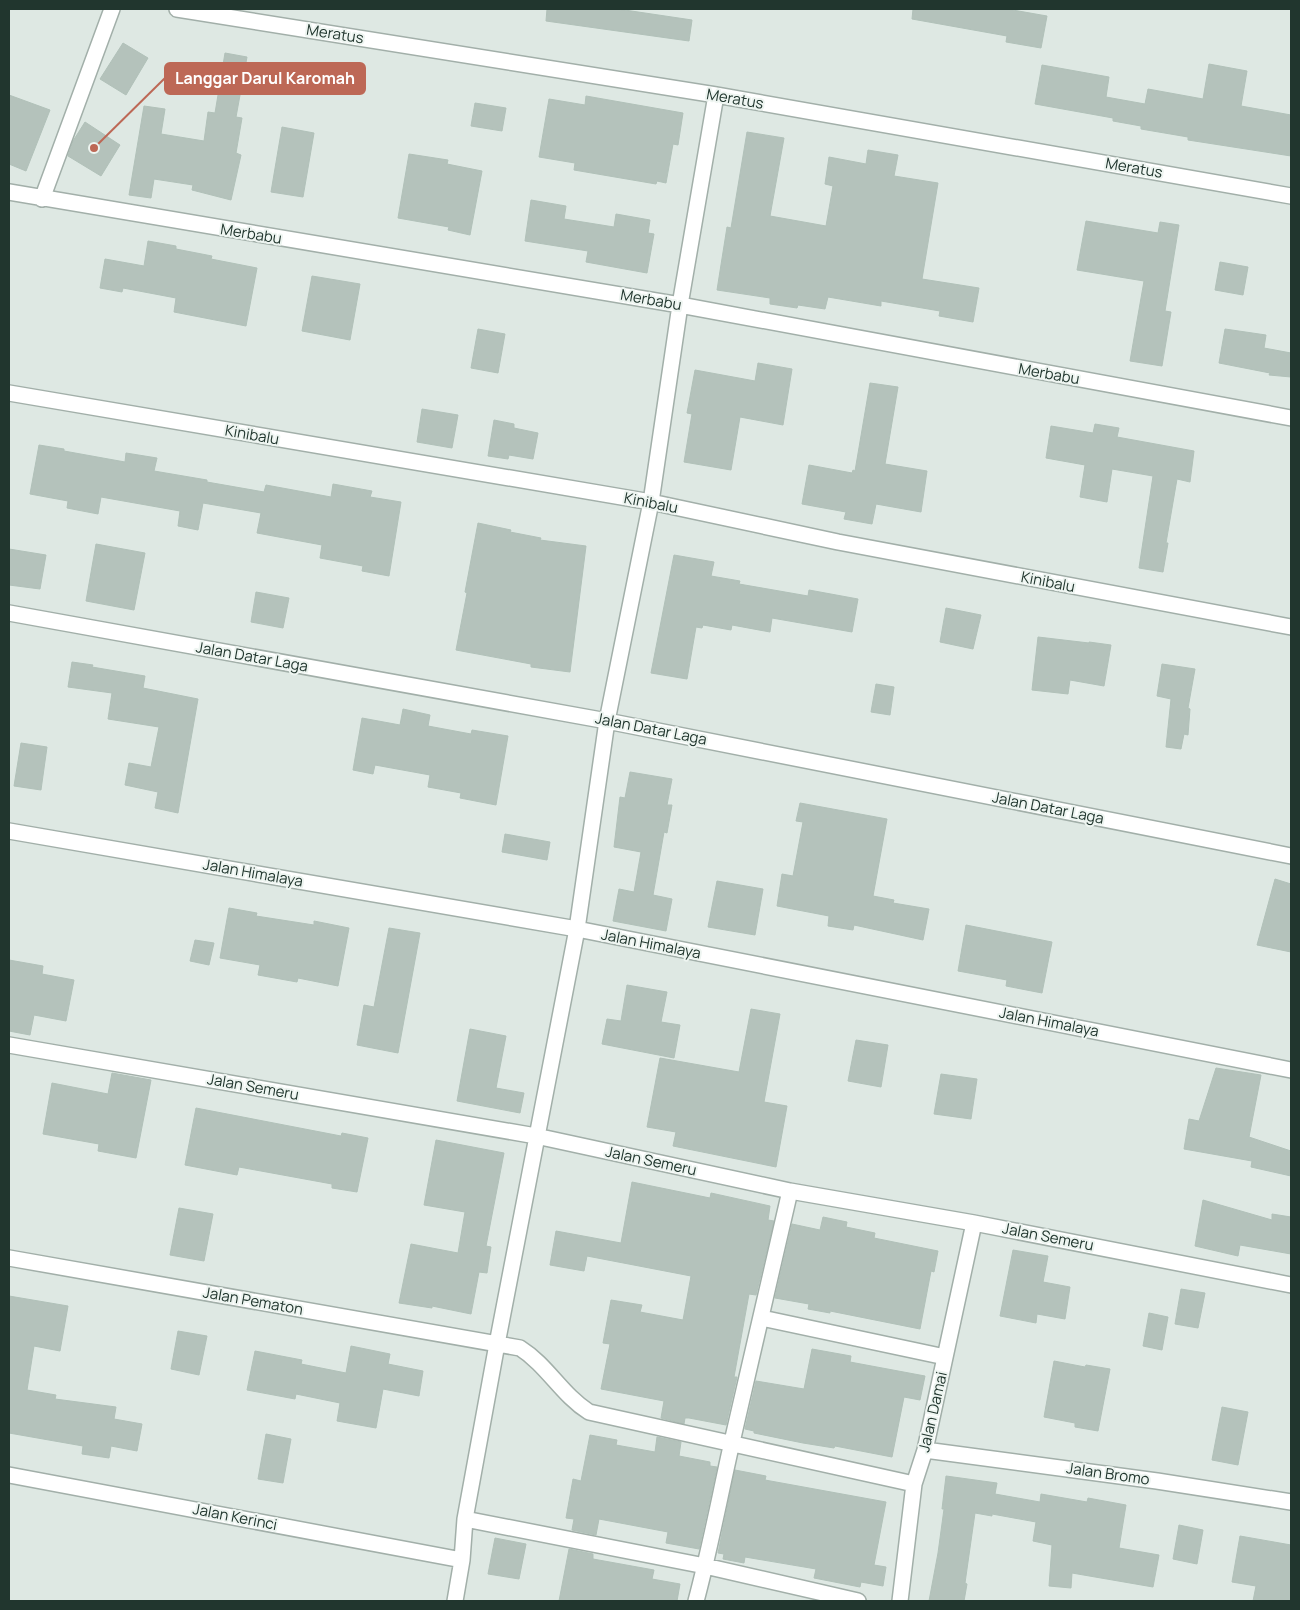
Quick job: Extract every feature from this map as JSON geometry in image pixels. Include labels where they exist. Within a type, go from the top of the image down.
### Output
[{"type":"street","points":[[42,199],[112,9]]},
{"type":"street","name":"Meratus","points":[[177,9],[207,11],[716,95],[1291,196]]},
{"type":"street","points":[[455,1601],[466,1519],[497,1344],[576,929],[607,721],[651,502],[680,305],[716,95]]},
{"type":"street","name":"Merbabu","points":[[9,192],[680,305],[1291,418]]},
{"type":"street","name":"Kinibalu","points":[[9,393],[651,502],[838,542],[1291,627]]},
{"type":"street","name":"Jalan Datar Laga","points":[[9,613],[607,721],[1291,856]]},
{"type":"street","name":"Jalan Himalaya","points":[[9,831],[576,929],[1291,1070]]},
{"type":"street","name":"Jalan Semeru","points":[[9,1045],[536,1136],[790,1191],[974,1223],[1291,1285]]},
{"type":"street","points":[[696,1601],[790,1191]]},
{"type":"street","name":"Jalan Damai","points":[[900,1601],[914,1484],[925,1450],[974,1223]]},
{"type":"street","name":"Jalan Pematon","points":[[9,1258],[520,1348],[532,1355],[577,1404],[589,1412],[914,1484]]},
{"type":"street","points":[[762,1318],[945,1357]]},
{"type":"street","name":"Jalan Bromo","points":[[925,1450],[1157,1481],[1291,1502]]},
{"type":"street","name":"Jalan Kerinci","points":[[9,1475],[462,1560]]},
{"type":"street","points":[[466,1519],[705,1566],[858,1601]]},
{"type":"building","points":[[547,9],[618,9],[692,20],[689,41],[546,21]]},
{"type":"building","points":[[913,9],[1007,9],[1047,16],[1041,48],[1006,42],[1007,36],[912,19]]},
{"type":"building","points":[[123,43],[148,58],[126,95],[100,79]]},
{"type":"building","points":[[225,53],[247,57],[236,117],[242,118],[236,153],[241,155],[231,200],[192,190],[193,185],[154,179],[151,198],[129,195],[144,106],[165,109],[161,134],[204,141],[208,112],[215,113]]},
{"type":"building","points":[[1209,64],[1247,71],[1241,106],[1291,115],[1291,156],[1188,140],[1188,137],[1141,129],[1141,126],[1113,121],[1113,118],[1035,104],[1042,65],[1109,77],[1106,97],[1145,104],[1148,89],[1203,99]]},
{"type":"building","points":[[9,95],[50,110],[26,171],[9,164]]},
{"type":"building","points":[[586,96],[683,113],[678,145],[673,144],[666,183],[657,181],[656,184],[574,170],[575,163],[539,157],[549,99],[585,105]]},
{"type":"building","points":[[475,103],[506,108],[502,131],[471,126]]},
{"type":"building","points":[[85,122],[120,145],[101,176],[68,156],[73,141]]},
{"type":"building","points":[[282,127],[314,133],[303,197],[271,192]]},
{"type":"building","points":[[747,132],[784,138],[770,216],[826,226],[833,186],[825,184],[829,157],[866,164],[868,150],[898,155],[894,176],[938,183],[922,279],[979,288],[973,322],[939,316],[940,311],[881,301],[881,306],[828,297],[825,309],[798,305],[797,308],[770,304],[770,298],[717,290],[727,227],[731,228]]},
{"type":"building","points":[[409,154],[448,160],[447,164],[482,171],[470,235],[448,230],[449,227],[398,218]]},
{"type":"building","points":[[531,200],[566,206],[564,219],[614,227],[616,214],[650,220],[648,233],[654,234],[647,273],[586,262],[588,251],[525,241]]},
{"type":"building","points":[[1086,221],[1158,233],[1160,222],[1179,225],[1165,311],[1171,312],[1162,366],[1130,361],[1144,281],[1077,270]]},
{"type":"building","points":[[148,241],[176,246],[176,249],[212,256],[211,259],[257,268],[246,326],[174,312],[176,298],[123,288],[122,292],[100,288],[105,259],[144,266]]},
{"type":"building","points":[[1220,262],[1248,267],[1243,295],[1215,290]]},
{"type":"building","points":[[312,276],[360,284],[350,340],[302,331]]},
{"type":"building","points":[[478,329],[505,334],[498,373],[471,368]]},
{"type":"building","points":[[1225,329],[1266,335],[1264,348],[1291,353],[1291,377],[1269,375],[1270,373],[1219,363]]},
{"type":"building","points":[[758,363],[792,369],[783,425],[740,417],[731,470],[684,462],[692,414],[687,413],[695,370],[755,381]]},
{"type":"building","points":[[870,383],[898,387],[885,464],[927,471],[921,512],[876,504],[872,524],[844,519],[846,512],[802,504],[809,465],[852,473],[853,470],[855,471]]},
{"type":"building","points":[[422,409],[458,415],[452,448],[417,442]]},
{"type":"building","points":[[494,420],[514,424],[514,428],[538,433],[533,459],[509,455],[508,459],[488,456]]},
{"type":"building","points":[[1095,424],[1119,428],[1117,437],[1194,451],[1190,482],[1177,479],[1163,572],[1139,568],[1153,476],[1112,469],[1107,502],[1080,497],[1085,465],[1046,458],[1051,426],[1093,433]]},
{"type":"building","points":[[39,445],[125,462],[126,453],[157,458],[154,471],[264,492],[266,485],[331,497],[333,484],[372,491],[370,497],[401,502],[389,576],[362,571],[363,566],[320,558],[322,545],[257,533],[261,513],[203,503],[198,530],[178,526],[180,511],[101,497],[98,514],[67,508],[68,501],[30,494]]},
{"type":"building","points":[[478,523],[541,538],[540,540],[586,546],[570,672],[531,667],[531,664],[456,650]]},
{"type":"building","points":[[96,544],[145,553],[134,610],[86,601]]},
{"type":"building","points":[[9,549],[46,555],[40,589],[9,585]]},
{"type":"building","points":[[674,555],[714,562],[711,576],[740,581],[739,584],[808,596],[809,590],[858,599],[852,632],[772,618],[770,632],[732,625],[731,630],[703,625],[702,628],[696,627],[687,679],[651,673]]},
{"type":"building","points":[[256,592],[289,598],[283,628],[251,622]]},
{"type":"building","points":[[946,608],[981,615],[973,649],[940,642]]},
{"type":"building","points":[[1038,637],[1111,645],[1104,686],[1070,680],[1068,694],[1032,690]]},
{"type":"building","points":[[72,662],[145,676],[143,688],[198,699],[178,813],[155,808],[158,792],[125,785],[129,763],[151,767],[159,727],[108,719],[112,693],[68,687]]},
{"type":"building","points":[[1162,664],[1195,669],[1188,708],[1190,709],[1188,735],[1184,734],[1181,749],[1166,747],[1171,699],[1157,696]]},
{"type":"building","points":[[876,684],[894,687],[890,715],[871,712]]},
{"type":"building","points":[[403,709],[430,715],[428,726],[471,734],[472,730],[508,736],[496,805],[460,798],[461,793],[428,787],[430,775],[375,765],[373,774],[353,770],[362,718],[400,725]]},
{"type":"building","points":[[21,743],[47,747],[41,790],[14,786]]},
{"type":"building","points":[[630,772],[672,779],[667,805],[672,805],[667,833],[664,832],[653,895],[672,899],[666,931],[613,921],[619,889],[634,892],[641,852],[614,847],[620,797],[625,798]]},
{"type":"building","points":[[800,803],[887,819],[873,896],[894,900],[893,903],[929,909],[923,940],[854,925],[853,930],[828,926],[829,916],[777,906],[782,874],[793,876],[803,822],[796,821]]},
{"type":"building","points":[[505,834],[550,842],[547,860],[502,852]]},
{"type":"building","points":[[1275,879],[1291,884],[1291,952],[1257,945]]},
{"type":"building","points":[[717,881],[763,889],[755,935],[708,927]]},
{"type":"building","points":[[229,908],[257,913],[256,916],[314,925],[314,921],[349,928],[338,986],[298,978],[297,982],[258,975],[260,965],[220,958]]},
{"type":"building","points":[[966,925],[1052,942],[1042,993],[1006,986],[1007,980],[958,971]]},
{"type":"building","points":[[389,928],[420,933],[398,1053],[357,1045],[364,1005],[374,1007]]},
{"type":"building","points":[[195,940],[214,943],[209,965],[190,961]]},
{"type":"building","points":[[9,960],[43,966],[42,974],[74,980],[66,1021],[34,1015],[30,1035],[9,1031]]},
{"type":"building","points":[[627,985],[667,992],[661,1022],[680,1025],[674,1058],[602,1044],[607,1019],[621,1021]]},
{"type":"building","points":[[751,1009],[780,1014],[764,1102],[787,1106],[776,1167],[673,1146],[676,1132],[647,1127],[660,1058],[739,1072]]},
{"type":"building","points":[[470,1029],[506,1036],[496,1088],[524,1093],[520,1113],[457,1101]]},
{"type":"building","points":[[856,1040],[888,1045],[881,1087],[848,1081]]},
{"type":"building","points":[[1216,1068],[1261,1075],[1249,1137],[1291,1151],[1291,1176],[1251,1167],[1252,1161],[1184,1149],[1189,1119],[1199,1121]]},
{"type":"building","points":[[112,1073],[151,1080],[136,1158],[98,1151],[99,1144],[43,1134],[52,1083],[108,1094]]},
{"type":"building","points":[[941,1074],[977,1079],[971,1119],[934,1114]]},
{"type":"building","points":[[196,1108],[341,1136],[342,1133],[368,1138],[357,1192],[332,1188],[332,1184],[239,1167],[237,1175],[185,1165]]},
{"type":"building","points":[[436,1140],[504,1153],[486,1246],[491,1247],[487,1273],[479,1272],[471,1314],[432,1306],[432,1308],[399,1303],[411,1244],[458,1253],[465,1212],[424,1205]]},
{"type":"building","points":[[632,1182],[710,1198],[711,1193],[770,1206],[768,1220],[774,1221],[756,1295],[749,1294],[734,1377],[737,1377],[726,1425],[689,1418],[685,1418],[684,1424],[661,1418],[664,1401],[601,1389],[610,1344],[603,1343],[611,1300],[642,1305],[640,1312],[683,1320],[691,1276],[587,1256],[584,1271],[550,1265],[556,1231],[621,1243]]},
{"type":"building","points":[[1203,1200],[1272,1220],[1272,1214],[1291,1217],[1291,1254],[1240,1245],[1238,1256],[1195,1246]]},
{"type":"building","points":[[179,1208],[213,1214],[204,1261],[170,1255]]},
{"type":"building","points":[[823,1217],[847,1222],[846,1227],[875,1233],[874,1238],[938,1251],[934,1272],[931,1271],[920,1329],[830,1311],[830,1313],[808,1309],[809,1304],[775,1298],[792,1224],[820,1230]]},
{"type":"building","points":[[1013,1250],[1048,1256],[1043,1282],[1070,1287],[1065,1319],[1037,1314],[1036,1323],[1000,1316]]},
{"type":"building","points":[[1181,1289],[1205,1293],[1198,1328],[1175,1324]]},
{"type":"building","points":[[9,1296],[68,1306],[60,1351],[34,1346],[27,1390],[56,1395],[55,1399],[116,1407],[114,1419],[142,1424],[137,1451],[111,1446],[109,1458],[82,1454],[83,1446],[9,1433]]},
{"type":"building","points":[[1149,1313],[1168,1317],[1162,1350],[1143,1346]]},
{"type":"building","points":[[178,1331],[207,1336],[199,1375],[171,1369]]},
{"type":"building","points":[[351,1346],[390,1354],[388,1364],[423,1371],[419,1396],[383,1389],[376,1428],[337,1421],[340,1403],[296,1394],[295,1399],[247,1390],[255,1351],[302,1360],[301,1364],[346,1373]]},
{"type":"building","points":[[812,1349],[851,1356],[850,1362],[925,1376],[920,1400],[904,1397],[892,1457],[835,1446],[834,1448],[803,1443],[754,1433],[754,1431],[745,1429],[756,1381],[804,1389]]},
{"type":"building","points":[[1054,1361],[1085,1367],[1086,1365],[1110,1369],[1098,1431],[1075,1427],[1075,1423],[1044,1417]]},
{"type":"building","points":[[1222,1407],[1248,1412],[1238,1465],[1212,1460]]},
{"type":"building","points":[[266,1434],[291,1439],[283,1483],[258,1479]]},
{"type":"building","points":[[590,1435],[617,1440],[616,1445],[655,1452],[657,1437],[681,1442],[679,1456],[710,1462],[710,1466],[717,1467],[699,1549],[666,1543],[668,1532],[599,1519],[596,1535],[572,1530],[574,1519],[566,1518],[573,1479],[581,1481]]},
{"type":"building","points":[[735,1470],[766,1476],[765,1480],[886,1502],[874,1565],[886,1567],[883,1586],[861,1582],[860,1587],[814,1578],[816,1569],[745,1557],[744,1563],[723,1559],[724,1554],[718,1553]]},
{"type":"building","points":[[946,1476],[997,1483],[995,1494],[1040,1502],[1041,1494],[1087,1502],[1088,1498],[1126,1505],[1119,1548],[1159,1555],[1153,1587],[1072,1573],[1071,1588],[1049,1586],[1052,1545],[1033,1541],[1036,1522],[975,1513],[964,1601],[929,1601],[944,1509],[942,1509]]},
{"type":"building","points":[[1179,1525],[1203,1530],[1197,1564],[1173,1559]]},
{"type":"building","points":[[1240,1536],[1291,1545],[1291,1601],[1253,1601],[1256,1586],[1232,1582]]},
{"type":"building","points":[[495,1538],[526,1544],[519,1579],[488,1574]]},
{"type":"building","points":[[569,1549],[593,1554],[593,1559],[654,1570],[652,1579],[680,1584],[677,1601],[559,1601]]},
{"type":"place","name":"Langgar Darul Karomah","points":[[94,148]]}]
